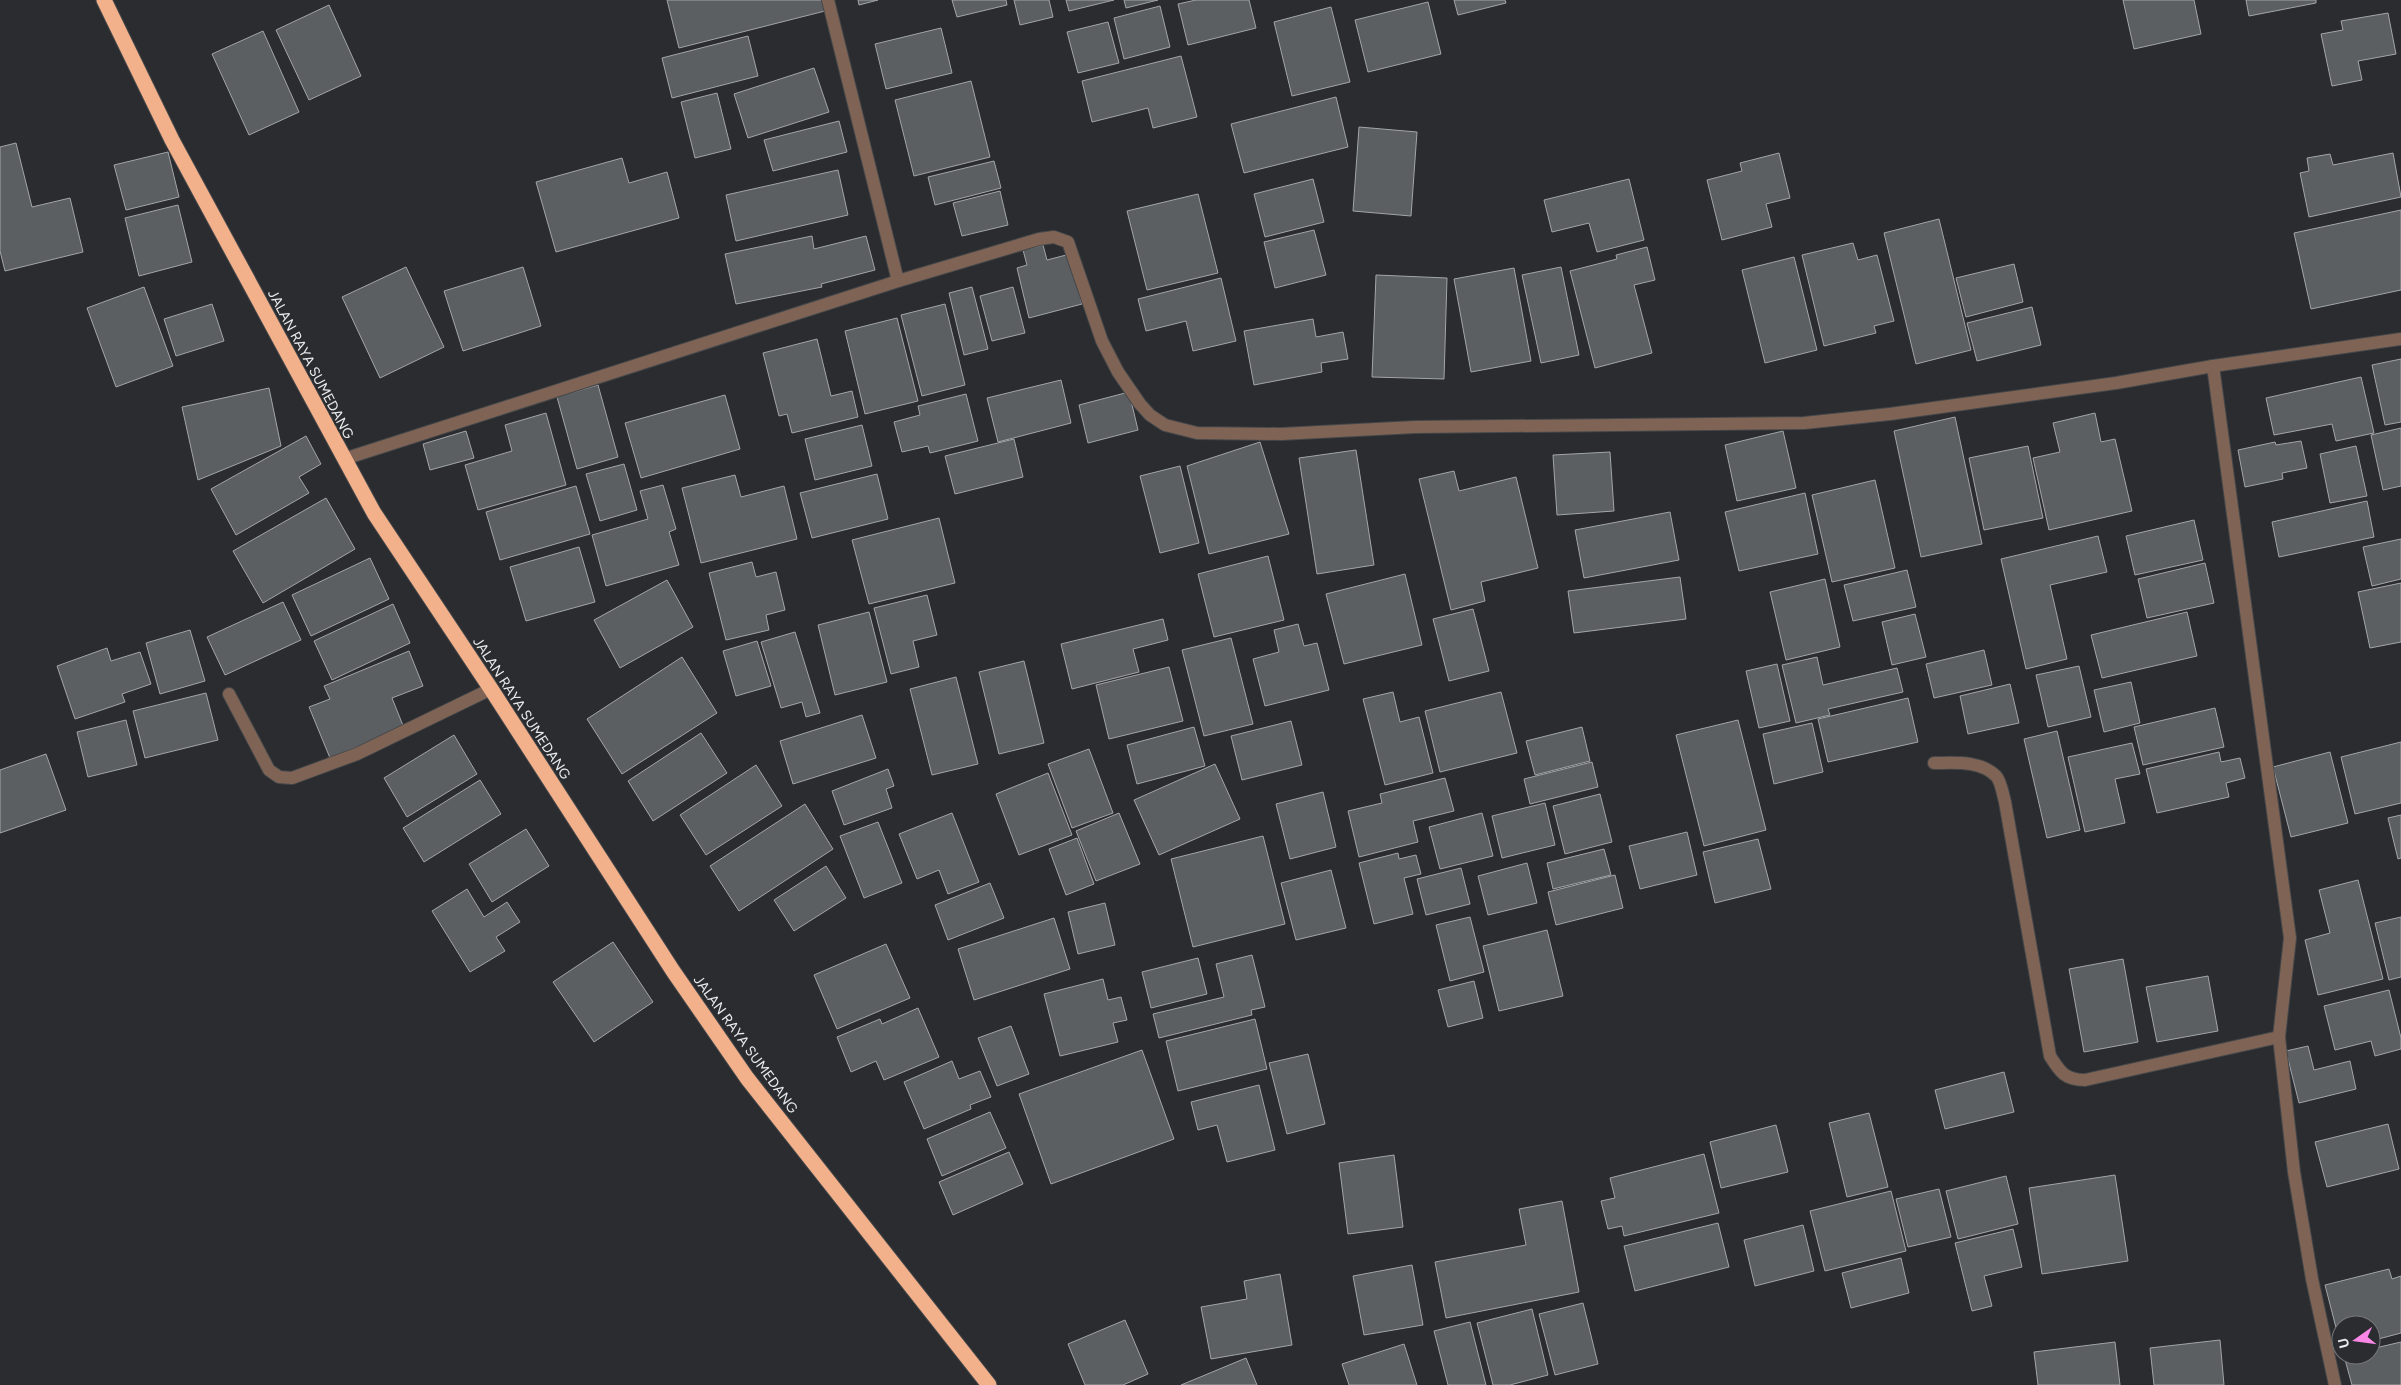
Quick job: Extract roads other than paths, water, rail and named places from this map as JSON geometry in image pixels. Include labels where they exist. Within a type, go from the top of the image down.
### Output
[{"type":"highway","name":"JALAN RAYA SUMEDANG","points":[[104,0],[172,140],[374,513],[491,689],[673,971],[747,1078],[989,1385]]},
{"type":"street","points":[[828,0],[898,281]]},
{"type":"street","points":[[344,459],[898,281],[1039,239],[1054,237],[1068,242],[1102,341],[1118,372],[1140,404],[1150,415],[1165,426],[1197,433],[1281,434],[1414,427],[1804,423],[1890,414],[2116,383],[2213,366],[2401,339]]},
{"type":"street","points":[[2213,366],[2290,938],[2279,1037],[2294,1172],[2312,1279],[2335,1385]]},
{"type":"street","points":[[229,694],[269,770],[279,777],[292,778],[357,754],[491,689]]},
{"type":"street","points":[[1934,763],[1964,762],[1985,769],[1997,776],[2005,802],[2050,1056],[2059,1070],[2071,1080],[2085,1080],[2279,1037]]}]
